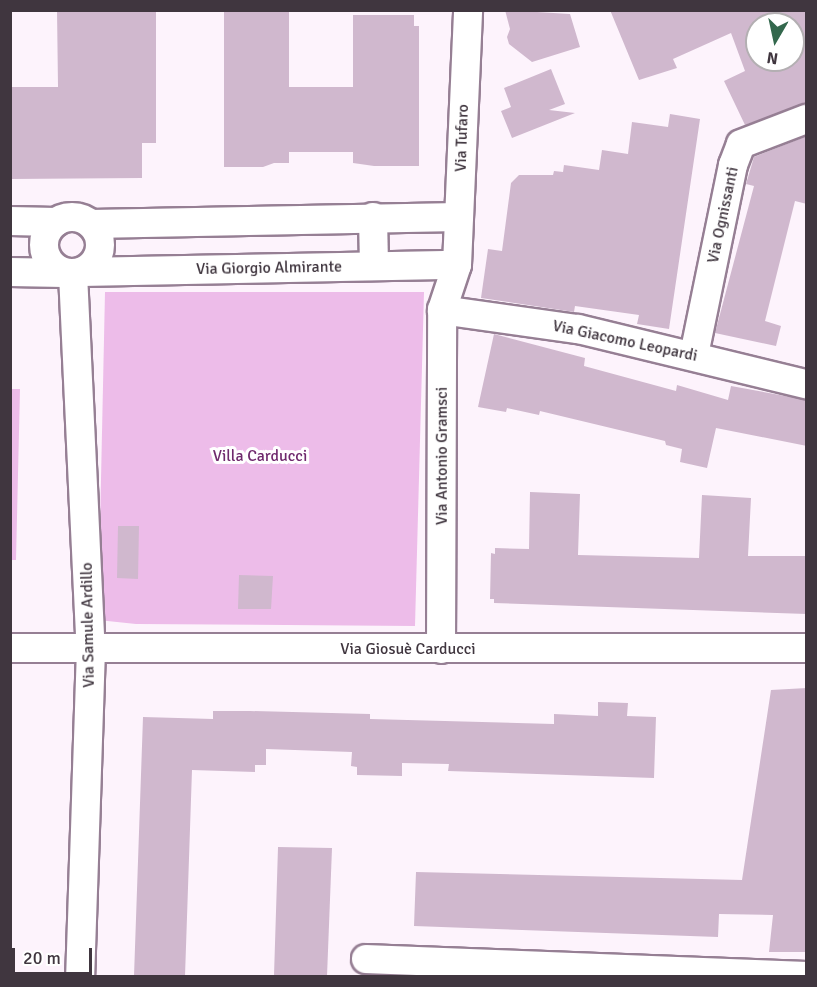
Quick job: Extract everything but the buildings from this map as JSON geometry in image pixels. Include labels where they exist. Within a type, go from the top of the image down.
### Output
[{"type":"street","name":"Via Tufaro","points":[[457,265],[468,10]]},
{"type":"street","name":"Via Ognissanti","points":[[694,355],[733,165],[741,144],[807,119]]},
{"type":"street","points":[[10,222],[56,222],[73,217],[91,224],[459,217]]},
{"type":"street","points":[[373,217],[374,266]]},
{"type":"street","points":[[56,222],[45,236],[45,254],[56,269],[73,273],[91,267],[101,250],[98,231],[91,224]]},
{"type":"street","name":"Via Giorgio Almirante","points":[[10,272],[73,273],[457,265]]},
{"type":"street","name":"Via Antonio Gramsci","points":[[441,649],[442,310],[457,265]]},
{"type":"street","name":"Via Samule Ardillo","points":[[73,273],[92,649],[80,976]]},
{"type":"street","name":"Via Giacomo Leopardi","points":[[442,310],[578,329],[694,355],[807,384]]},
{"type":"street","name":"Via Giosuè Carducci","points":[[10,648],[807,648]]},
{"type":"street","points":[[366,959],[807,976]]},
{"type":"green space","name":"Villa Carducci","points":[[105,292],[424,292],[415,626],[136,624],[98,620]]},
{"type":"green space","points":[[11,389],[20,389],[16,560],[10,560]]}]
